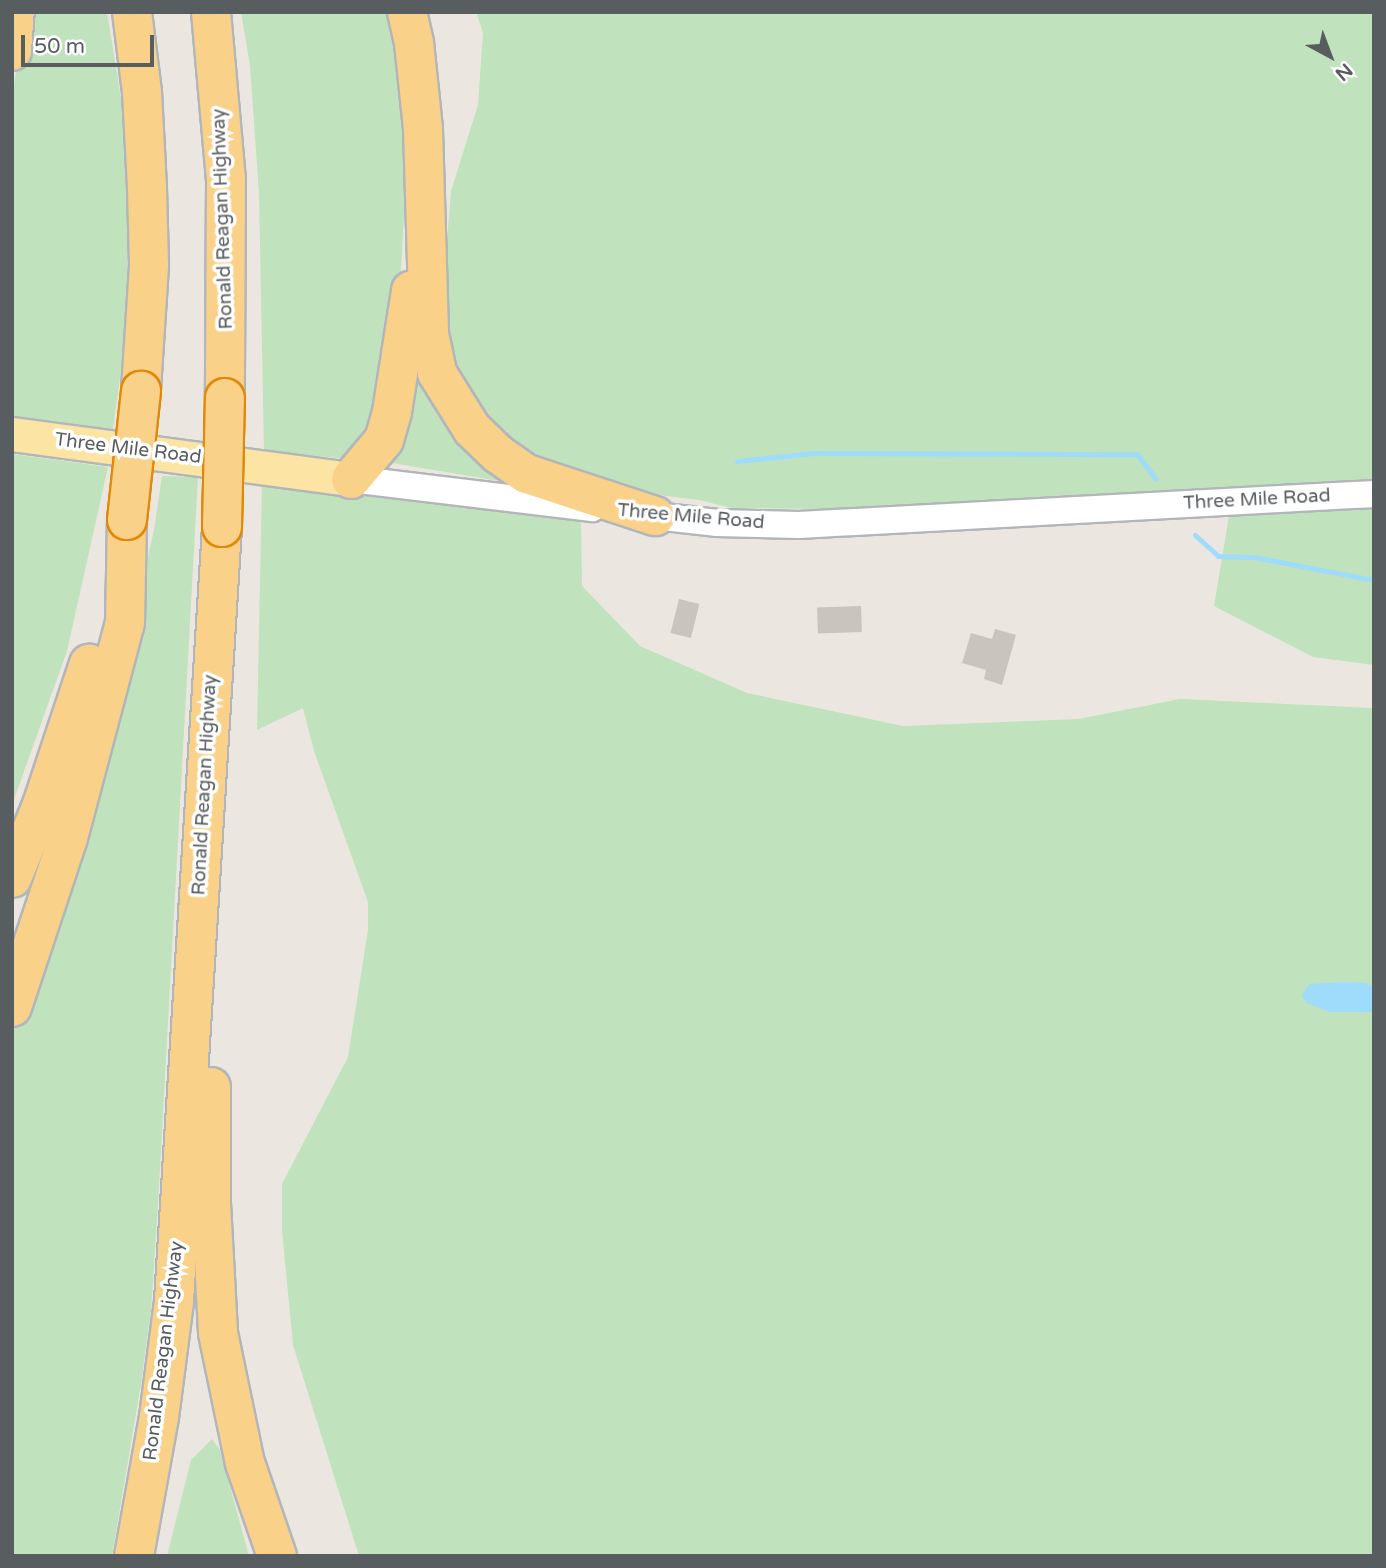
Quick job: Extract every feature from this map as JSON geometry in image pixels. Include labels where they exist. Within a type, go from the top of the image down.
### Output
[{"type":"highway","points":[[12,51],[15,12]]},
{"type":"highway","points":[[12,1007],[68,838],[125,623],[127,520],[141,391],[149,265],[142,92],[132,12]]},
{"type":"highway","name":"Ronald Reagan Highway","points":[[134,1556],[155,1443],[174,1301],[222,527],[226,180],[211,12]]},
{"type":"highway","points":[[407,12],[414,43],[423,129],[428,321],[438,373],[472,429],[498,454],[527,474],[654,516]]},
{"type":"highway","points":[[351,479],[384,440],[392,412],[415,254],[425,212]]},
{"type":"highway","points":[[12,878],[42,805],[85,678],[127,520]]},
{"type":"highway","points":[[198,917],[212,1097],[211,1203],[218,1333],[245,1463],[277,1556]]},
{"type":"main road","name":"Three Mile Road","points":[[12,434],[351,479]]},
{"type":"street","name":"Three Mile Road","points":[[351,479],[717,523],[799,525],[1374,494]]},
{"type":"green space","points":[[25,12],[107,12],[129,148],[127,327],[113,429],[12,416],[12,98]]},
{"type":"green space","points":[[241,12],[387,12],[400,78],[406,181],[400,286],[381,419],[349,459],[264,451],[259,193],[250,66]]},
{"type":"green space","points":[[476,12],[1374,12],[1374,481],[829,509],[732,508],[699,500],[627,491],[510,449],[457,383],[441,318],[451,191],[478,105],[483,33]]},
{"type":"green space","points":[[418,321],[512,483],[386,462]]},
{"type":"green space","points":[[12,454],[108,467],[67,651],[12,805]]},
{"type":"green space","points":[[162,476],[198,477],[158,1204],[151,1311],[141,1384],[112,1556],[12,1556],[12,1030],[89,818],[154,530]]},
{"type":"green space","points":[[262,483],[581,521],[582,586],[640,646],[747,693],[903,726],[1079,719],[1180,699],[1374,708],[1374,1556],[359,1556],[293,1345],[282,1230],[282,1184],[348,1057],[368,930],[368,902],[314,751],[303,708],[257,730]]},
{"type":"green space","points":[[1374,508],[1374,665],[1313,657],[1214,606],[1229,516]]},
{"type":"green space","points":[[212,1439],[220,1450],[249,1556],[167,1556],[191,1460]]},
{"type":"water","points":[[1366,983],[1374,987],[1374,1012],[1330,1012],[1306,1003],[1302,995],[1309,984]]},
{"type":"building","points":[[679,599],[699,604],[691,638],[671,633]]},
{"type":"building","points":[[861,606],[862,632],[818,634],[817,608]]},
{"type":"building","points":[[995,629],[1016,635],[1002,685],[984,679],[986,670],[962,663],[971,633],[992,639]]},
{"type":"waterway","points":[[737,461],[814,453],[1137,454],[1156,479]]},
{"type":"waterway","points":[[1195,535],[1218,556],[1254,557],[1374,580]]}]
